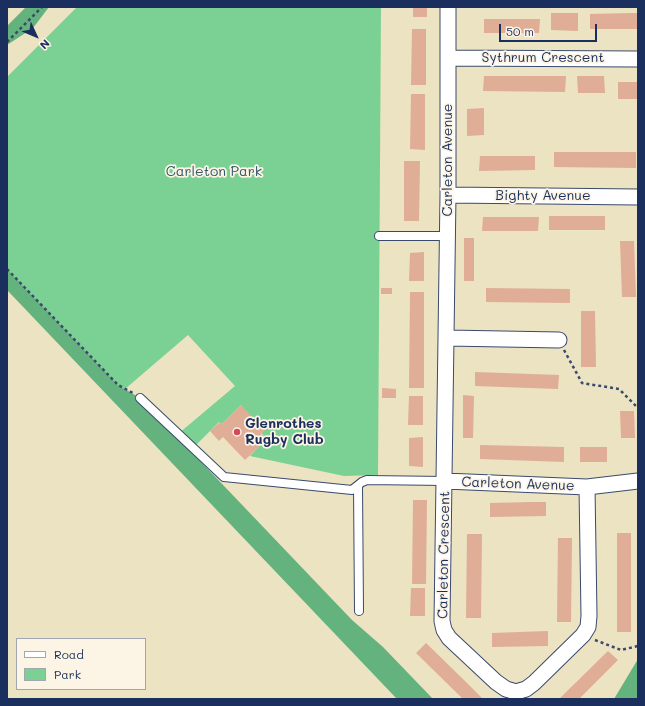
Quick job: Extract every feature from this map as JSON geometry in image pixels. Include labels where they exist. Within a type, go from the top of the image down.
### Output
[{"type":"street","name":"Carleton Avenue","points":[[448,7],[448,236],[445,481],[587,487],[638,481]]},
{"type":"street","name":"Sythrum Crescent","points":[[448,58],[638,59]]},
{"type":"street","name":"Bighty Avenue","points":[[448,195],[638,197]]},
{"type":"street","points":[[447,338],[559,340]]},
{"type":"street","name":"Carleton Crescent","points":[[445,481],[442,609],[444,630],[449,638],[496,682],[506,689],[516,692],[526,689],[534,683],[583,635],[588,627],[587,487]]},
{"type":"lane","points":[[379,236],[448,236]]},
{"type":"lane","points":[[140,398],[224,477],[352,490],[367,480],[445,481]]},
{"type":"lane","points":[[358,486],[359,611]]},
{"type":"path","points":[[7,42],[42,7]]},
{"type":"path","points":[[7,269],[118,385],[140,398]]},
{"type":"path","points":[[559,340],[582,383],[619,389],[638,408]]},
{"type":"path","points":[[583,635],[621,650],[638,646]]},
{"type":"green space","points":[[26,7],[49,7],[33,28],[7,45],[7,26]]},
{"type":"green space","name":"Carleton Park","points":[[77,7],[381,7],[378,475],[344,476],[250,456],[266,439],[241,405],[222,424],[219,422],[193,448],[178,434],[235,386],[188,335],[125,389],[118,385],[7,269],[7,77]]},
{"type":"green space","points":[[7,269],[118,385],[140,398],[352,620],[383,647],[433,699],[397,699],[7,290]]},
{"type":"green space","points":[[638,659],[638,699],[614,699]]},
{"type":"building","points":[[413,7],[427,7],[427,17],[413,17]]},
{"type":"building","points":[[551,13],[578,13],[578,31],[551,30]]},
{"type":"building","points":[[638,13],[638,29],[590,29],[590,14]]},
{"type":"building","points":[[484,19],[540,19],[539,33],[484,33]]},
{"type":"building","points":[[412,29],[426,29],[426,85],[411,85]]},
{"type":"building","points":[[484,76],[566,76],[565,92],[483,91]]},
{"type":"building","points":[[577,76],[604,76],[605,93],[578,93]]},
{"type":"building","points":[[618,82],[638,82],[638,99],[618,99]]},
{"type":"building","points":[[411,94],[425,94],[425,150],[410,149]]},
{"type":"building","points":[[484,108],[484,135],[467,136],[467,109]]},
{"type":"building","points":[[554,152],[636,152],[636,168],[554,167]]},
{"type":"building","points":[[480,156],[535,156],[535,170],[479,171]]},
{"type":"building","points":[[404,161],[420,161],[419,221],[404,221]]},
{"type":"building","points":[[549,216],[605,216],[605,230],[549,230]]},
{"type":"building","points":[[483,217],[539,217],[538,231],[482,231]]},
{"type":"building","points":[[464,238],[474,238],[474,281],[464,281]]},
{"type":"building","points":[[620,241],[634,241],[636,297],[622,297]]},
{"type":"building","points":[[424,252],[424,281],[409,281],[410,253]]},
{"type":"building","points":[[381,288],[392,288],[392,294],[381,294]]},
{"type":"building","points":[[486,288],[570,289],[570,303],[486,302]]},
{"type":"building","points":[[410,292],[424,292],[424,388],[409,388]]},
{"type":"building","points":[[581,311],[595,311],[596,367],[581,367]]},
{"type":"building","points":[[475,372],[559,375],[558,389],[475,386]]},
{"type":"building","points":[[382,388],[396,389],[396,398],[382,398]]},
{"type":"building","points":[[463,395],[474,396],[473,438],[463,438]]},
{"type":"building","points":[[409,396],[423,396],[423,425],[408,425]]},
{"type":"building","name":"Glenrothes Rugby Club","points":[[241,405],[265,430],[261,434],[267,439],[245,460],[223,437],[219,441],[210,431],[220,422],[222,424]]},
{"type":"building","points":[[620,411],[634,411],[635,438],[621,438]]},
{"type":"building","points":[[423,437],[423,467],[409,466],[409,438]]},
{"type":"building","points":[[480,445],[564,447],[564,462],[480,459]]},
{"type":"building","points":[[580,447],[607,447],[607,462],[580,462]]},
{"type":"building","points":[[413,500],[427,500],[426,584],[412,584]]},
{"type":"building","points":[[546,502],[546,516],[490,517],[490,503]]},
{"type":"building","points":[[617,533],[631,533],[631,632],[617,632]]},
{"type":"building","points":[[467,534],[482,534],[481,618],[466,618]]},
{"type":"building","points":[[558,538],[572,538],[571,622],[557,622]]},
{"type":"building","points":[[411,588],[425,588],[425,616],[410,616]]},
{"type":"building","points":[[548,631],[548,646],[492,647],[492,633]]},
{"type":"building","points":[[426,643],[483,699],[463,699],[416,653]]},
{"type":"building","points":[[608,651],[618,660],[579,699],[559,699]]},
{"type":"place","name":"Glenrothes Rugby Club","points":[[237,432]]}]
